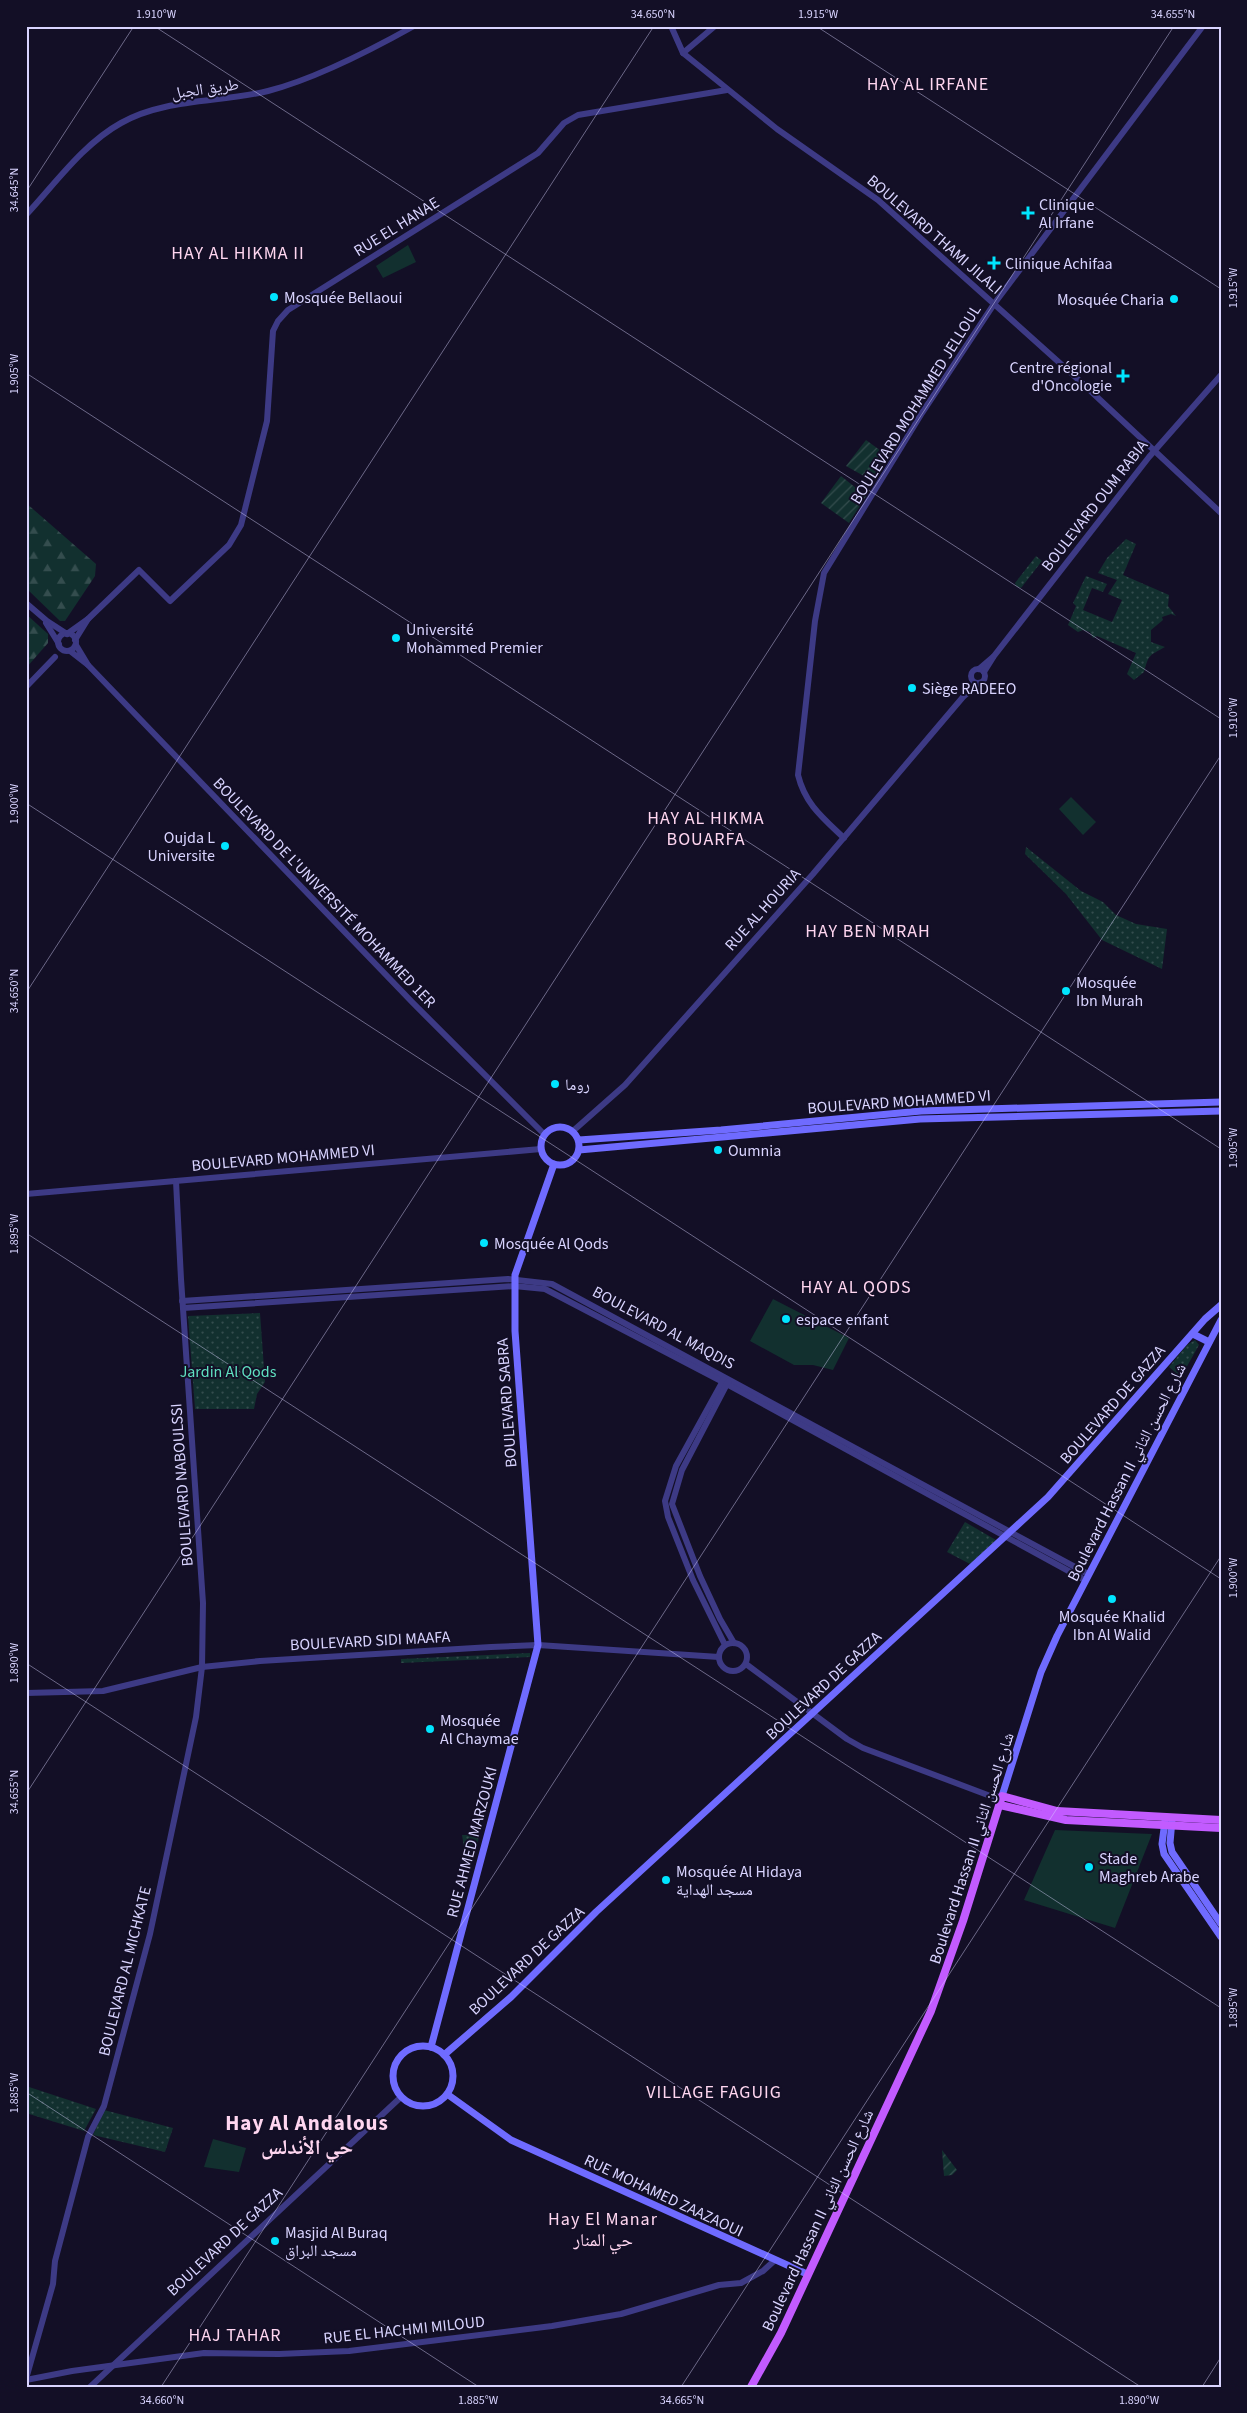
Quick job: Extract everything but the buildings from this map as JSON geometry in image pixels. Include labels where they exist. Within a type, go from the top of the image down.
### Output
[{"type":"main road","name":"BOULEVARD MOHAMMED VI","points":[[579,1140],[721,1130],[921,1111],[1221,1102]]},
{"type":"main road","name":"BOULEVARD MOHAMMED VI","points":[[579,1150],[920,1119],[1221,1111]]},
{"type":"main road","points":[[558,1127],[567,1127],[573,1131],[579,1140],[579,1150],[571,1162],[563,1165],[554,1164],[544,1156],[541,1148],[545,1135],[558,1127]]},
{"type":"main road","name":"BOULEVARD SABRA","points":[[538,1645],[515,1331],[514,1282],[554,1164]]},
{"type":"main road","name":"BOULEVARD DE GAZZA","points":[[444,2055],[511,1997],[596,1912],[813,1714],[1059,1485],[1221,1305]]},
{"type":"main road","name":"Boulevard Hassan II شارع الحسن الثاني","points":[[751,2387],[781,2333],[931,2011],[949,1963],[1041,1672],[1087,1577],[1221,1320]]},
{"type":"main road","points":[[1193,1334],[1209,1342]]},
{"type":"main road","name":"RUE AHMED MARZOUKI","points":[[431,2047],[538,1645]]},
{"type":"main road","points":[[1001,1800],[1058,1819],[1221,1820]]},
{"type":"main road","points":[[1168,1821],[1221,1828]]},
{"type":"main road","points":[[1168,1821],[1172,1852],[1221,1924]]},
{"type":"main road","points":[[1168,1821],[1162,1844],[1164,1854],[1221,1937]]},
{"type":"main road","points":[[431,2047],[444,2055],[450,2063],[453,2075],[447,2094],[438,2102],[424,2106],[414,2104],[401,2096],[394,2086],[393,2077],[398,2060],[411,2048],[431,2047]]},
{"type":"main road","name":"RUE MOHAMED ZAAZAOUI","points":[[447,2094],[510,2140],[774,2261],[807,2274]]},
{"type":"street","name":"طريق الجبل","points":[[26,215],[96,141],[127,120],[155,109],[237,97],[280,88],[312,76],[414,26]]},
{"type":"street","name":"BOULEVARD THAMI JILALI","points":[[671,26],[683,53],[777,129],[878,200],[1221,513]]},
{"type":"street","points":[[683,53],[716,26]]},
{"type":"street","name":"BOULEVARD MOHAMMED JELLOUL","points":[[844,838],[812,808],[801,788],[798,775],[815,622],[824,573],[922,413],[994,304],[1203,26]]},
{"type":"street","name":"RUE EL HANAE","points":[[88,619],[139,570],[170,601],[226,548],[239,531],[267,421],[273,331],[278,321],[288,310],[533,156],[548,143],[561,125],[572,117],[601,110],[727,90]]},
{"type":"street","name":"BOULEVARD OUM RABIA","points":[[981,671],[1154,451],[1221,375]]},
{"type":"street","points":[[26,603],[42,618],[67,634],[75,642]]},
{"type":"street","points":[[42,618],[59,645]]},
{"type":"street","points":[[26,687],[55,656],[60,637],[88,619]]},
{"type":"street","points":[[55,656],[68,651],[88,619]]},
{"type":"street","name":"BOULEVARD DE L'UNIVERSITÉ MOHAMMED 1ER","points":[[75,642],[88,665]]},
{"type":"street","name":"BOULEVARD DE L'UNIVERSITÉ MOHAMMED 1ER","points":[[59,645],[88,665],[413,1003],[545,1135]]},
{"type":"street","name":"RUE AL HOURIA","points":[[573,1131],[625,1085],[844,838],[963,697],[984,680],[981,671],[972,673],[972,680],[963,697]]},
{"type":"street","points":[[972,680],[979,684]]},
{"type":"street","name":"BOULEVARD MOHAMMED VI","points":[[26,1194],[541,1148]]},
{"type":"street","name":"BOULEVARD NABOULSSI","points":[[176,1181],[182,1305],[203,1603],[202,1667]]},
{"type":"street","name":"BOULEVARD AL MAQDIS","points":[[182,1305],[514,1282],[550,1291],[599,1312],[727,1380],[1087,1577]]},
{"type":"street","points":[[727,1380],[682,1470],[672,1504],[700,1576],[720,1620],[734,1643],[745,1650],[746,1664],[740,1670],[730,1671],[722,1666],[719,1657],[726,1645],[734,1643]]},
{"type":"street","points":[[726,1645],[693,1580],[668,1517],[665,1501],[674,1470],[727,1380]]},
{"type":"street","name":"BOULEVARD SIDI MAAFA","points":[[26,1693],[103,1691],[202,1667],[260,1661],[538,1645],[719,1657]]},
{"type":"street","points":[[746,1664],[847,1739],[863,1748],[1001,1800]]},
{"type":"street","name":"BOULEVARD AL MICHKATE","points":[[26,2380],[54,2277],[56,2261],[88,2137],[104,2106],[150,1934],[196,1717],[202,1667]]},
{"type":"street","name":"BOULEVARD DE GAZZA","points":[[90,2387],[401,2096]]},
{"type":"street","name":"RUE EL HACHMI MILOUD","points":[[26,2380],[72,2371],[110,2368],[204,2353],[279,2354],[369,2349],[552,2326],[621,2314],[719,2284],[741,2283],[759,2274],[774,2261]]},
{"type":"green space","points":[[408,245],[416,262],[383,278],[376,266]]},
{"type":"green space","points":[[866,440],[888,456],[871,480],[846,466]]},
{"type":"green space","points":[[841,476],[866,496],[849,523],[821,503]]},
{"type":"green space","points":[[26,503],[96,564],[95,576],[65,621],[60,621],[26,588]]},
{"type":"green space","points":[[1126,539],[1136,544],[1123,575],[1169,595],[1168,606],[1176,616],[1171,614],[1162,617],[1163,620],[1151,630],[1151,642],[1165,647],[1150,656],[1144,672],[1134,680],[1127,674],[1136,653],[1097,636],[1093,638],[1090,632],[1083,630],[1078,632],[1068,625],[1076,606],[1073,603],[1086,576],[1107,584],[1103,592],[1092,588],[1083,610],[1112,622],[1122,600],[1108,594],[1117,580],[1098,573],[1107,558]]},
{"type":"green space","points":[[1036,556],[1042,561],[1021,588],[1016,586],[1015,583]]},
{"type":"green space","points":[[26,614],[48,634],[48,643],[26,668]]},
{"type":"green space","points":[[1071,797],[1096,822],[1083,835],[1059,809]]},
{"type":"green space","points":[[1026,847],[1081,891],[1103,902],[1116,915],[1136,924],[1167,929],[1162,969],[1102,940],[1066,894],[1025,854]]},
{"type":"green space","name":"espace enfant","points":[[773,1299],[849,1338],[833,1370],[813,1365],[794,1365],[750,1341]]},
{"type":"green space","name":"Jardin Al Qods","points":[[260,1313],[265,1382],[257,1394],[254,1409],[195,1409],[188,1316]]},
{"type":"green space","points":[[1195,1340],[1199,1345],[1181,1377],[1169,1367],[1187,1345]]},
{"type":"green space","points":[[965,1522],[996,1540],[970,1564],[947,1552]]},
{"type":"green space","points":[[530,1653],[530,1657],[401,1663],[401,1659]]},
{"type":"green space","name":"Stade Maghreb Arabe","points":[[1055,1830],[1152,1834],[1115,1928],[1024,1900]]},
{"type":"green space","points":[[462,1835],[480,1835],[468,1872]]},
{"type":"green space","points":[[26,2086],[96,2109],[84,2131],[26,2113]]},
{"type":"green space","points":[[104,2110],[173,2128],[165,2152],[93,2135]]},
{"type":"green space","points":[[213,2139],[246,2148],[239,2172],[204,2167]]},
{"type":"green space","points":[[942,2150],[957,2170],[952,2175],[944,2176]]},
{"type":"place","name":"Clinique Al Irfane","points":[[1028,213]]},
{"type":"place","name":"Clinique Achifaa","points":[[994,263]]},
{"type":"place","name":"Mosquée Bellaoui","points":[[274,297]]},
{"type":"place","name":"Mosquée Charia","points":[[1174,299]]},
{"type":"place","name":"Centre régional d'Oncologie","points":[[1123,376]]},
{"type":"place","name":"Université Mohammed Premier","points":[[396,638]]},
{"type":"place","name":"Siège RADEEO","points":[[912,688]]},
{"type":"place","name":"Oujda L Universite","points":[[225,846]]},
{"type":"place","name":"Mosquée Ibn Murah","points":[[1066,991]]},
{"type":"place","name":"روما","points":[[555,1084]]},
{"type":"place","name":"Oumnia","points":[[718,1150]]},
{"type":"place","name":"Mosquée Al Qods","points":[[484,1243]]},
{"type":"place","name":"espace enfant","points":[[786,1319]]},
{"type":"place","name":"Mosquée Khalid Ibn Al Walid","points":[[1112,1599]]},
{"type":"place","name":"Mosquée Al Chaymae","points":[[430,1729]]},
{"type":"place","name":"Stade Maghreb Arabe","points":[[1089,1867]]},
{"type":"place","name":"Mosquée Al Hidaya مسجد الهداية","points":[[666,1880]]},
{"type":"place","name":"Masjid Al Buraq مسجد البراق","points":[[275,2241]]},
{"type":"district","name":"HAY AL IRFANE","points":[[928,84]]},
{"type":"district","name":"HAY AL HIKMA II","points":[[238,253]]},
{"type":"district","name":"HAY AL HIKMA BOUARFA","points":[[706,828]]},
{"type":"district","name":"HAY BEN MRAH","points":[[868,931]]},
{"type":"district","name":"HAY AL QODS","points":[[856,1287]]},
{"type":"district","name":"VILLAGE FAGUIG","points":[[714,2092]]},
{"type":"district","name":"Hay Al Andalous حي الأندلس","points":[[307,2135]]},
{"type":"district","name":"Hay El Manar حي المنار","points":[[603,2229]]},
{"type":"district","name":"HAJ TAHAR","points":[[235,2335]]}]
